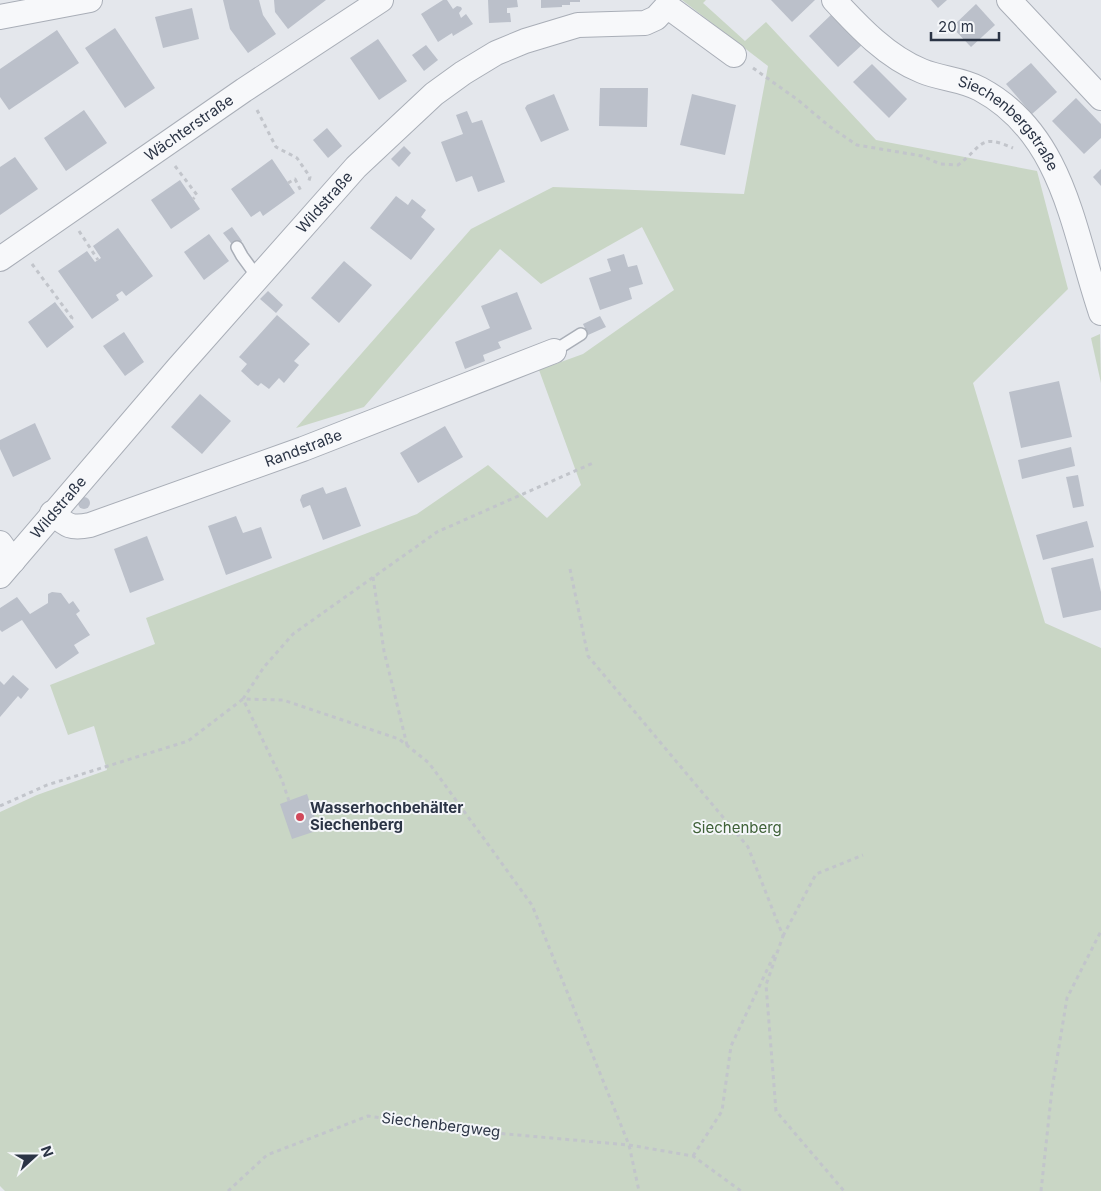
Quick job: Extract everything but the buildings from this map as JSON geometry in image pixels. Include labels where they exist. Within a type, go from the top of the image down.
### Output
[{"type":"street","points":[[0,17],[90,0]]},
{"type":"street","name":"Wächterstraße","points":[[0,259],[244,90],[381,0]]},
{"type":"street","name":"Siechenbergstraße","points":[[834,0],[855,24],[890,53],[924,72],[961,81],[978,88],[1008,108],[1036,139],[1060,180],[1091,243],[1101,313]]},
{"type":"street","points":[[1009,0],[1101,98]]},
{"type":"street","name":"Wildstraße","points":[[4,560],[52,513],[356,167],[434,94],[463,73],[496,53],[554,31],[578,25],[645,23],[656,18],[663,3],[734,55]]},
{"type":"street","name":"Randstraße","points":[[52,513],[65,524],[77,527],[90,525],[303,449],[554,351]]},
{"type":"lane","points":[[238,247],[242,256],[258,278]]},
{"type":"lane","points":[[554,351],[581,334]]},
{"type":"path","points":[[734,55],[798,100],[828,126],[857,145],[922,156],[940,164],[958,165],[986,141],[996,140],[1018,150]]},
{"type":"path","points":[[254,104],[276,146],[297,158],[310,177],[308,186],[302,193]]},
{"type":"path","points":[[176,168],[197,196],[193,199]]},
{"type":"path","points":[[66,212],[98,260]]},
{"type":"path","points":[[33,265],[72,318],[69,321]]},
{"type":"path","points":[[0,806],[47,785],[188,741],[243,699],[264,667],[293,634],[437,532],[593,463]]},
{"type":"path","points":[[570,569],[588,656],[748,847],[783,936],[766,985],[776,1112],[844,1191]]},
{"type":"path","points":[[373,577],[384,651],[407,745]]},
{"type":"path","points":[[243,699],[283,700],[399,739],[430,763],[532,906],[629,1145],[639,1191]]},
{"type":"path","points":[[243,699],[282,780],[289,801]]},
{"type":"path","points":[[741,1191],[693,1156],[722,1111],[730,1046],[783,936],[816,874],[863,854]]},
{"type":"path","points":[[1041,1191],[1052,1089],[1067,998],[1101,931]]},
{"type":"path","name":"Siechenbergweg","points":[[228,1191],[267,1155],[368,1116],[473,1131],[629,1145],[693,1156]]},
{"type":"green space","name":"Siechenberg","points":[[682,0],[706,0],[703,3],[745,41],[766,22],[876,140],[1037,171],[1068,289],[973,383],[1045,623],[1101,648],[1101,1191],[5,1191],[0,1186],[0,812],[37,795],[107,770],[94,726],[68,735],[50,685],[155,644],[146,618],[417,514],[488,465],[547,518],[581,485],[539,370],[583,354],[674,290],[642,227],[541,284],[500,249],[364,407],[296,428],[471,229],[553,187],[744,194],[768,66]]},
{"type":"green space","points":[[1100,334],[1101,383],[1091,338]]},
{"type":"place","name":"Wasserhochbehälter Siechenberg","points":[[300,817]]}]
